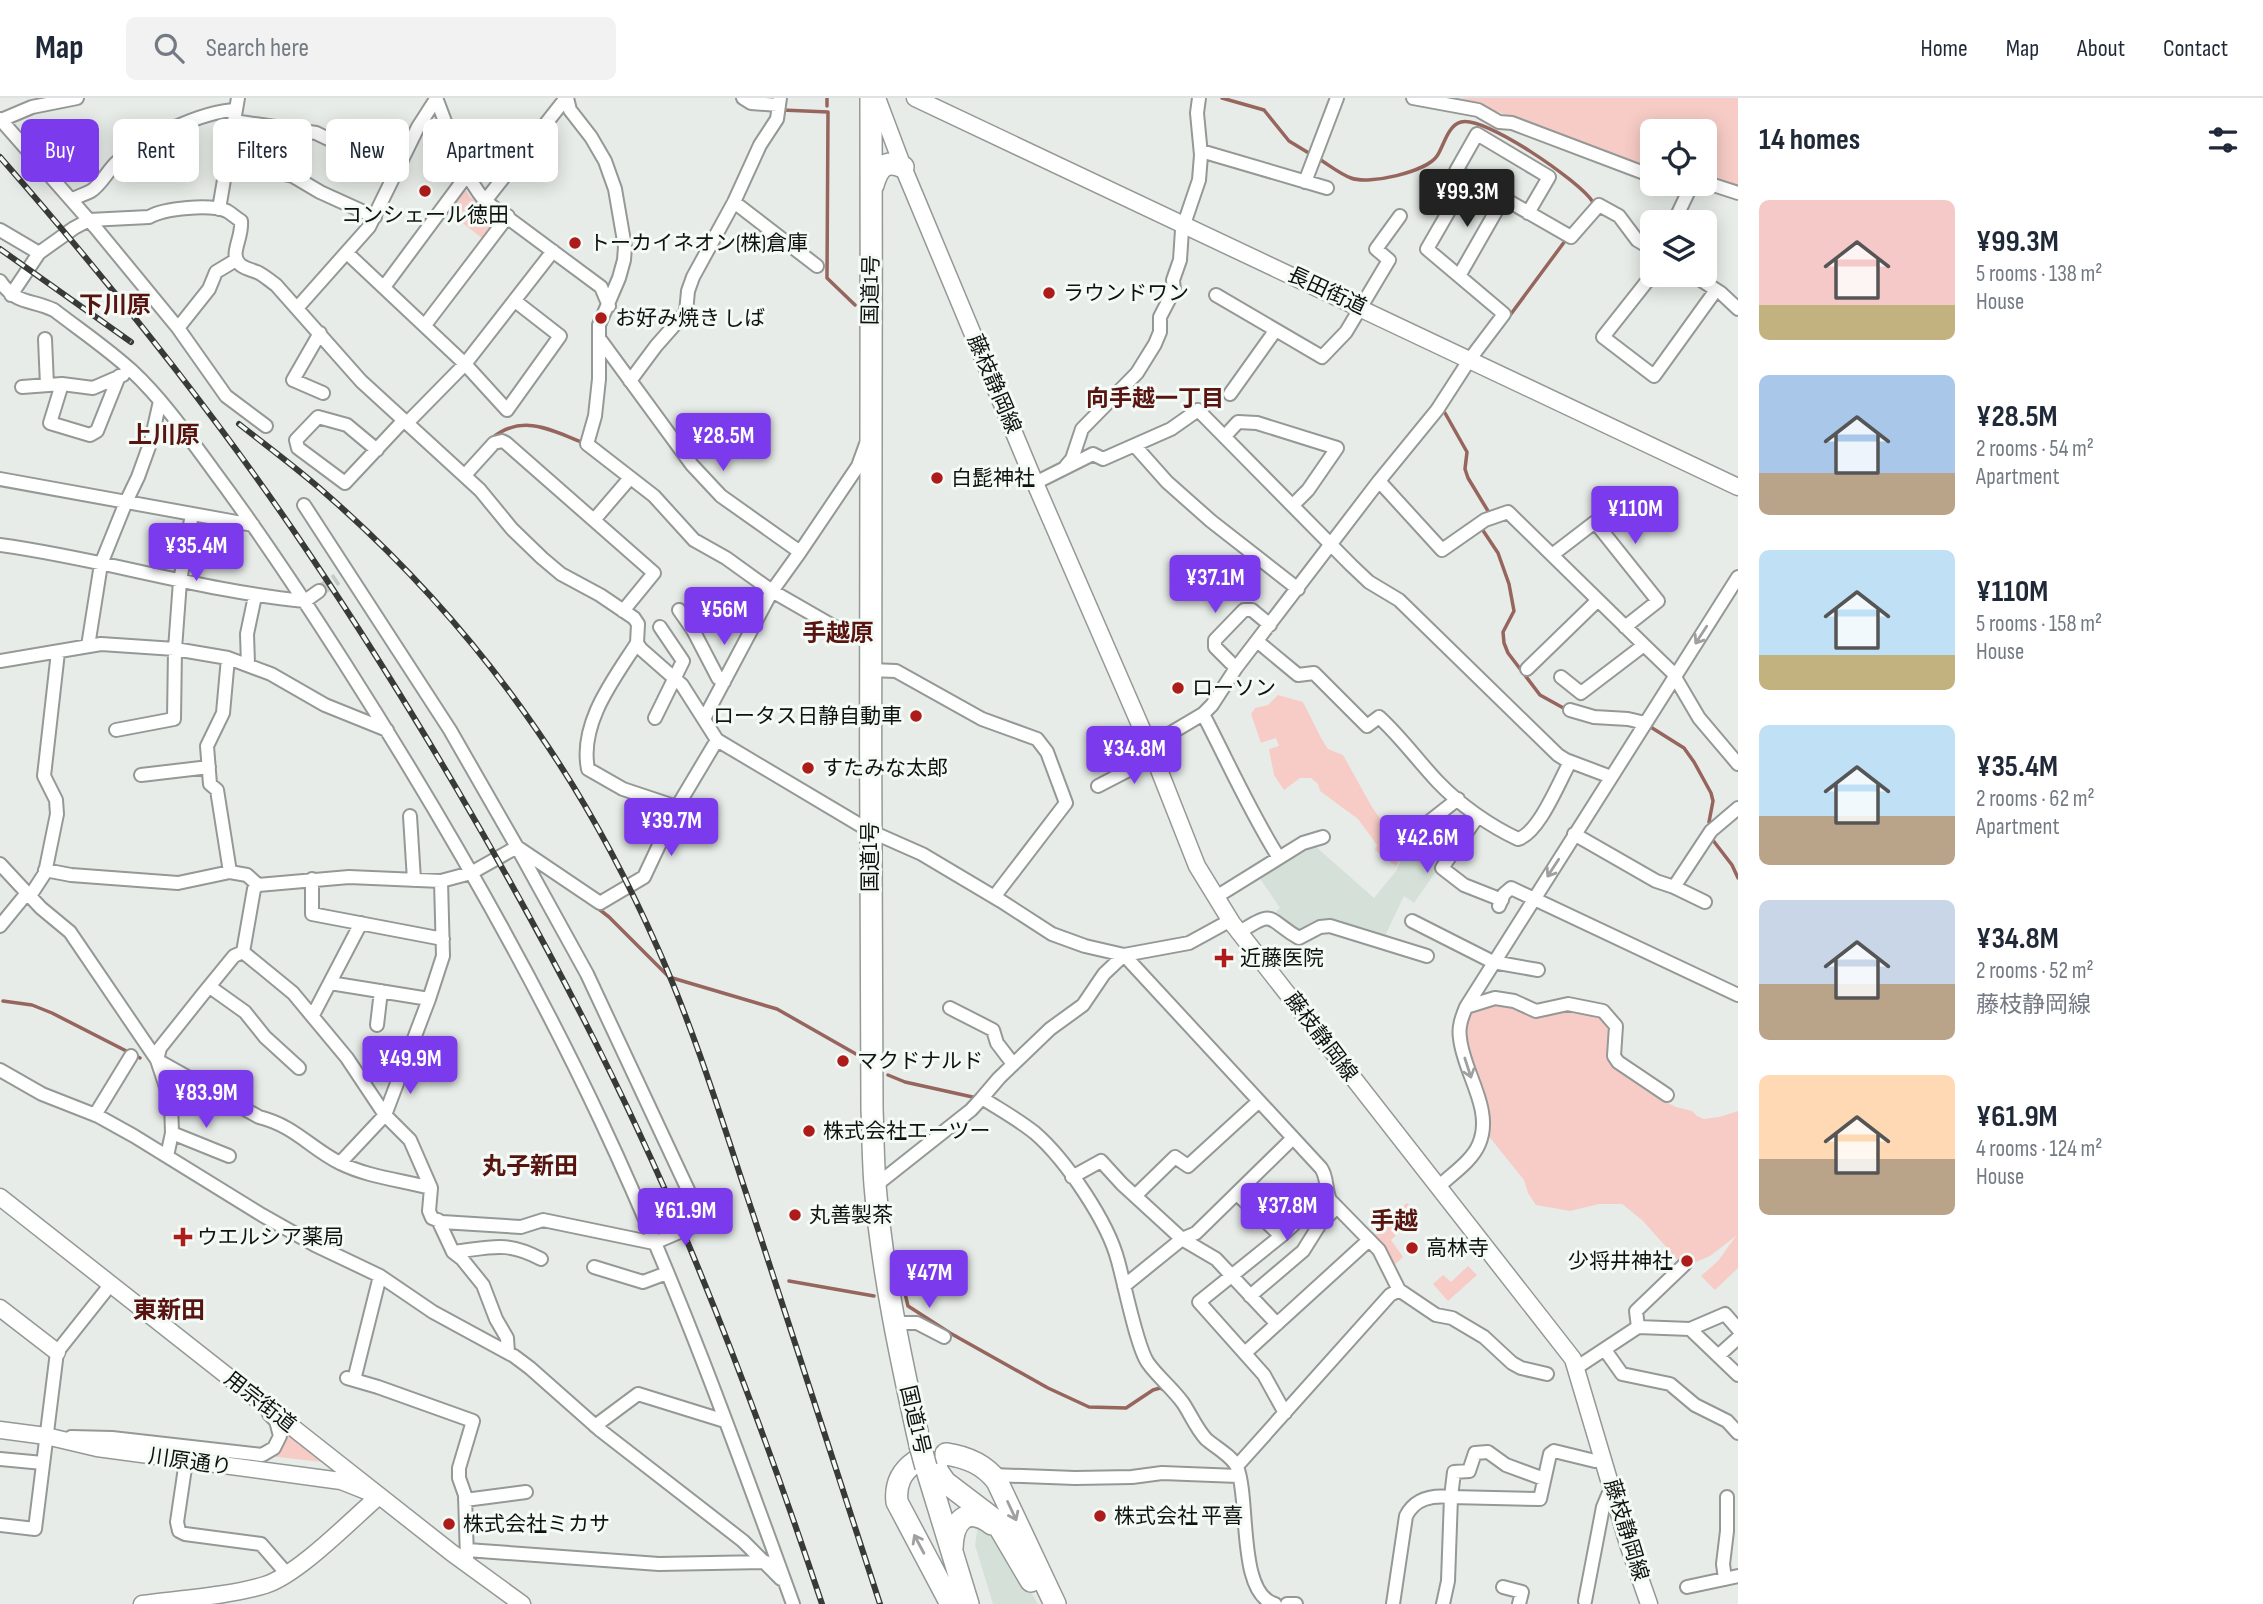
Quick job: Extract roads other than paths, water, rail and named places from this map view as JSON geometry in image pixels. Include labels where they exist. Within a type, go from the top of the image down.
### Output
[{"type":"highway","name":"国道1号","points":[[871,98],[873,185],[870,831],[875,1186],[903,1367],[929,1456],[952,1554],[968,1604]]},
{"type":"highway","points":[[873,185],[878,169],[883,165],[894,163],[903,167]]},
{"type":"highway","points":[[886,1265],[903,1323],[929,1456],[945,1482],[995,1520],[1045,1601]]},
{"type":"highway","points":[[951,1604],[897,1502],[900,1478],[929,1456],[968,1459],[992,1475],[1006,1497],[1045,1601]]},
{"type":"highway","points":[[952,1554],[953,1530],[957,1522],[970,1516],[979,1517],[995,1525],[1011,1547]]},
{"type":"main road","name":"藤枝静岡線","points":[[877,98],[903,167],[1151,751],[1197,866],[1236,926],[1567,1350],[1576,1368],[1649,1604]]},
{"type":"main road","name":"長田街道","points":[[915,98],[1738,486]]},
{"type":"main road","name":"用宗街道","points":[[0,1197],[379,1496],[467,1558],[522,1604]]},
{"type":"main road","points":[[3,1317],[57,1352]]},
{"type":"main road","name":"川原通り","points":[[0,1430],[46,1436],[97,1448],[341,1481],[379,1496]]},
{"type":"main road","points":[[142,1604],[265,1585],[287,1574],[379,1496]]},
{"type":"street","points":[[78,98],[32,107],[1,119],[89,220],[177,328],[226,396],[266,426]]},
{"type":"street","points":[[409,146],[436,98]]},
{"type":"street","points":[[436,98],[444,119]]},
{"type":"street","points":[[485,201],[566,98]]},
{"type":"street","points":[[566,98],[570,110],[605,161],[615,189],[622,223],[624,260],[609,306],[599,325],[600,379],[595,416],[587,444],[661,502],[694,540],[726,558],[772,591],[852,637]]},
{"type":"street","points":[[630,381],[656,346],[687,312],[688,291],[693,277],[734,202],[760,145],[777,119],[779,102],[751,103],[743,98]]},
{"type":"street","points":[[1066,466],[1072,459],[1082,429],[1137,373],[1156,344],[1160,332],[1160,317],[1174,290],[1173,279],[1180,260],[1184,225],[1199,180],[1199,98]]},
{"type":"street","points":[[1305,182],[1336,98]]},
{"type":"street","points":[[1413,98],[1478,110],[1495,132],[1549,177],[1528,213]]},
{"type":"street","points":[[72,200],[80,194],[92,191],[114,164],[131,150],[219,110],[236,110],[326,138]]},
{"type":"street","points":[[1640,171],[1512,123],[1495,132],[1477,134],[1456,171],[1571,237],[1599,205],[1619,216],[1640,242]]},
{"type":"street","points":[[1201,151],[1327,188]]},
{"type":"street","points":[[1098,786],[1151,751],[1212,705],[1236,668],[1437,410],[1470,359],[1504,314],[1427,249],[1468,177]]},
{"type":"street","points":[[219,209],[224,182]]},
{"type":"street","points":[[300,182],[318,196],[375,218]]},
{"type":"street","points":[[298,307],[375,218],[392,182]]},
{"type":"street","points":[[384,286],[462,182]]},
{"type":"street","points":[[472,182],[485,201],[601,287],[609,306]]},
{"type":"street","points":[[1717,186],[1738,193]]},
{"type":"street","points":[[1459,276],[1503,199]]},
{"type":"street","points":[[734,202],[817,266]]},
{"type":"street","points":[[11,295],[39,253],[89,220],[149,217],[180,209],[227,211],[240,222],[242,230],[236,249],[236,260],[246,269],[259,273],[276,285],[361,381],[465,475],[542,558],[561,574],[600,595],[638,624],[637,643],[600,702],[586,759],[589,769],[623,789],[677,807]]},
{"type":"street","points":[[425,325],[508,216]]},
{"type":"street","points":[[1216,295],[1322,357],[1346,331],[1389,260],[1376,249],[1400,216]]},
{"type":"street","points":[[0,230],[39,253]]},
{"type":"street","points":[[377,450],[347,425],[318,417],[296,440],[298,448],[345,483],[465,364],[553,251]]},
{"type":"street","points":[[347,253],[465,364],[507,410],[560,336],[515,301]]},
{"type":"street","points":[[177,328],[209,289],[216,272],[236,260]]},
{"type":"street","points":[[0,281],[18,301],[43,305],[54,310],[160,401],[253,525],[387,730],[471,873],[557,1031],[601,1121],[667,1273],[793,1604]]},
{"type":"street","points":[[1643,287],[1603,337],[1654,376],[1716,290]]},
{"type":"street","points":[[1711,287],[1738,309]]},
{"type":"street","points":[[1230,394],[1275,331]]},
{"type":"street","points":[[320,333],[293,380],[323,393]]},
{"type":"street","points":[[599,338],[692,465],[721,496],[800,552]]},
{"type":"street","points":[[45,339],[47,385]]},
{"type":"street","points":[[22,387],[62,384],[93,388],[125,373]]},
{"type":"street","points":[[62,384],[50,423],[90,435],[97,431],[125,373]]},
{"type":"street","points":[[88,646],[101,564],[147,453],[160,401]]},
{"type":"street","points":[[1035,483],[1093,454],[1103,459],[1135,446],[1171,429],[1198,410],[1370,582],[1399,600],[1558,755],[1611,777]]},
{"type":"street","points":[[1225,436],[1238,422],[1257,423],[1337,448],[1308,490],[1293,505]]},
{"type":"street","points":[[705,718],[772,591],[858,466],[870,434]]},
{"type":"street","points":[[465,475],[494,443],[502,441],[594,520],[654,573],[623,611]]},
{"type":"street","points":[[1135,446],[1184,498],[1298,589]]},
{"type":"street","points":[[594,520],[630,478]]},
{"type":"street","points":[[0,479],[253,525]]},
{"type":"street","points":[[1380,481],[1441,550],[1485,520],[1508,512],[1672,672],[1699,718],[1738,764]]},
{"type":"street","points":[[243,952],[293,993],[313,1015],[347,1058],[385,1115],[410,1140],[431,1188],[429,1211],[432,1218],[521,1227],[543,1220],[654,1243],[703,1223],[587,974],[517,847],[450,730],[304,505]]},
{"type":"street","points":[[116,730],[174,719],[180,581],[192,514]]},
{"type":"street","points":[[1552,555],[1595,522],[1658,601],[1625,627]]},
{"type":"street","points":[[0,545],[45,551],[255,596],[305,601],[320,591]]},
{"type":"street","points":[[337,579],[348,571]]},
{"type":"street","points":[[1438,1187],[1469,1160],[1479,1144],[1483,1126],[1480,1104],[1460,1040],[1460,1025],[1466,1007],[1738,577]]},
{"type":"street","points":[[248,664],[247,634],[255,596]]},
{"type":"street","points":[[1527,669],[1598,600]]},
{"type":"street","points":[[679,610],[693,630],[718,678],[724,682]]},
{"type":"street","points":[[1236,668],[1215,647],[1215,640],[1244,610],[1252,610],[1270,625]]},
{"type":"street","points":[[655,718],[684,661],[660,627]]},
{"type":"street","points":[[1257,641],[1298,675],[1314,673],[1367,726],[1379,717],[1399,735],[1439,783],[1478,816],[1518,839],[1525,837],[1537,824],[1570,762]]},
{"type":"street","points":[[637,643],[674,677],[705,718],[717,740],[870,831],[922,854],[1065,940],[1124,955],[1189,943],[1268,917],[1299,938],[1320,927],[1330,926],[1427,956]]},
{"type":"street","points":[[0,661],[101,644],[175,649],[248,664],[325,705],[387,730]]},
{"type":"street","points":[[1575,701],[1644,645]]},
{"type":"street","points":[[56,800],[44,776],[58,652]]},
{"type":"street","points":[[228,659],[223,713],[207,746],[210,784],[217,790],[230,873]]},
{"type":"street","points":[[870,670],[896,671],[982,719],[1037,739],[1048,752],[1066,803],[994,897]]},
{"type":"street","points":[[1561,677],[1575,701],[1594,717],[1645,723]]},
{"type":"street","points":[[1203,714],[1237,777],[1258,825],[1279,858]]},
{"type":"street","points":[[517,847],[600,903],[644,877],[677,807],[717,740]]},
{"type":"street","points":[[141,775],[209,767]]},
{"type":"street","points":[[0,926],[29,894],[45,870],[61,783]]},
{"type":"street","points":[[1402,842],[1458,799]]},
{"type":"street","points":[[1674,887],[1711,831],[1738,808]]},
{"type":"street","points":[[410,816],[414,880]]},
{"type":"street","points":[[1478,816],[1442,868],[1464,885],[1500,903],[1511,888],[1738,995]]},
{"type":"street","points":[[1574,834],[1656,881],[1705,902]]},
{"type":"street","points":[[1216,897],[1303,843],[1323,836]]},
{"type":"street","points":[[243,952],[251,900],[258,885],[349,877],[441,881],[471,873],[517,847]]},
{"type":"street","points":[[0,864],[71,932],[157,1060],[171,1102],[172,1133],[167,1156]]},
{"type":"street","points":[[45,870],[71,875],[178,883],[230,873],[247,875],[258,885]]},
{"type":"street","points":[[312,879],[312,914],[443,939]]},
{"type":"street","points":[[340,1163],[385,1115],[429,999],[443,956],[441,881]]},
{"type":"street","points":[[1412,921],[1493,962],[1538,970]]},
{"type":"street","points":[[313,1015],[361,923]]},
{"type":"street","points":[[157,1060],[160,1048],[234,956],[243,952]]},
{"type":"street","points":[[875,1186],[971,1110],[1050,1029],[1083,1005],[1104,974],[1124,955]]},
{"type":"street","points":[[1124,955],[1325,1174],[1327,1194],[1379,1250],[1399,1290],[1436,1315],[1452,1318],[1484,1337],[1512,1363],[1547,1374]]},
{"type":"street","points":[[330,983],[429,999]]},
{"type":"street","points":[[210,987],[245,1012],[265,1037],[299,1068]]},
{"type":"street","points":[[377,1025],[381,991]]},
{"type":"street","points":[[1466,1007],[1495,998],[1505,998],[1536,1011],[1568,1004],[1603,1011],[1616,1026],[1614,1056],[1618,1062],[1667,1095]]},
{"type":"street","points":[[950,1008],[993,1030],[997,1043],[1013,1064]]},
{"type":"street","points":[[95,1115],[131,1056]]},
{"type":"street","points":[[157,1060],[259,1117],[278,1122],[294,1131],[340,1163],[395,1181],[431,1188]]},
{"type":"street","points":[[0,1070],[42,1094],[95,1115],[315,1245],[380,1276],[433,1312],[508,1353],[530,1368],[595,1426],[743,1541],[786,1584]]},
{"type":"street","points":[[982,1098],[1037,1135],[1072,1177],[1110,1235],[1146,1361],[1182,1404],[1205,1438],[1238,1471],[1244,1493],[1247,1548],[1253,1578],[1261,1596],[1267,1602],[1275,1604]]},
{"type":"street","points":[[1135,1196],[1175,1157],[1188,1166],[1259,1101]]},
{"type":"street","points":[[172,1133],[229,1156]]},
{"type":"street","points":[[1124,1286],[1182,1239],[1196,1233],[1293,1138]]},
{"type":"street","points":[[1072,1177],[1101,1161],[1182,1239],[1216,1259],[1277,1324]]},
{"type":"street","points":[[1237,1194],[1280,1236]]},
{"type":"street","points":[[1285,1413],[1264,1375],[1199,1302],[1327,1194]]},
{"type":"street","points":[[1250,1296],[1303,1251],[1320,1224],[1337,1207]]},
{"type":"street","points":[[438,1220],[453,1252],[483,1285],[496,1319],[507,1338],[508,1353]]},
{"type":"street","points":[[1245,1353],[1369,1240]]},
{"type":"street","points":[[453,1252],[486,1246],[506,1247],[524,1250],[541,1259]]},
{"type":"street","points":[[1638,1327],[1636,1311],[1685,1264]]},
{"type":"street","points":[[594,1267],[643,1282],[667,1273]]},
{"type":"street","points":[[380,1276],[351,1379],[473,1422],[459,1468],[465,1500],[467,1558],[766,1563]]},
{"type":"street","points":[[0,1525],[35,1529],[57,1352],[111,1284]]},
{"type":"street","points":[[992,1475],[1075,1478],[1238,1471],[1285,1413],[1390,1295],[1399,1290]]},
{"type":"street","points":[[1576,1368],[1638,1327],[1690,1329],[1725,1314],[1738,1329]]},
{"type":"street","points":[[903,1323],[918,1323],[944,1337]]},
{"type":"street","points":[[1690,1329],[1738,1375]]},
{"type":"street","points":[[1718,1356],[1738,1338]]},
{"type":"street","points":[[46,1436],[112,1438],[254,1455],[262,1455],[274,1448],[280,1436],[276,1421],[216,1374],[191,1348]]},
{"type":"street","points":[[1605,1350],[1622,1374],[1670,1384],[1695,1405],[1727,1422],[1738,1433]]},
{"type":"street","points":[[595,1426],[638,1394],[725,1420]]},
{"type":"street","points":[[1393,1604],[1403,1528],[1410,1508],[1429,1497],[1540,1499],[1550,1454],[1554,1451],[1595,1461],[1604,1460]]},
{"type":"street","points":[[1443,1604],[1448,1581],[1454,1472],[1469,1471],[1475,1453],[1488,1452],[1506,1465],[1544,1479]]},
{"type":"street","points":[[0,1459],[43,1463]]},
{"type":"street","points":[[186,1461],[177,1522],[179,1531],[261,1544],[287,1574]]},
{"type":"street","points":[[1585,1601],[1603,1507],[1613,1490]]},
{"type":"street","points":[[465,1500],[526,1492]]},
{"type":"street","points":[[1687,1587],[1732,1577],[1723,1564],[1727,1497]]},
{"type":"street","points":[[1503,1587],[1522,1592],[1519,1604]]},
{"type":"street","points":[[1287,1604],[1296,1604]]},
{"type":"waterway","points":[[827,98],[827,106]]},
{"type":"waterway","points":[[1222,98],[1264,110],[1289,141],[1312,155]]},
{"type":"waterway","points":[[782,110],[828,112],[827,278],[855,305]]},
{"type":"waterway","points":[[1319,159],[1339,172],[1359,180],[1397,176],[1431,162],[1456,124],[1473,123],[1530,151],[1569,179],[1592,201]]},
{"type":"waterway","points":[[1508,318],[1565,241]]},
{"type":"waterway","points":[[1445,413],[1467,452],[1465,469],[1468,478],[1488,511]]},
{"type":"waterway","points":[[492,438],[503,431],[525,425],[547,429],[581,442]]},
{"type":"waterway","points":[[1482,529],[1498,553],[1509,584],[1514,611],[1503,632],[1508,653],[1540,695],[1567,710]]},
{"type":"waterway","points":[[1649,726],[1684,748],[1694,762],[1711,793],[1713,801],[1709,822]]},
{"type":"waterway","points":[[1712,839],[1732,865],[1738,878]]},
{"type":"waterway","points":[[595,906],[669,977],[777,1009],[856,1054]]},
{"type":"waterway","points":[[3,1001],[32,1005],[52,1013],[140,1058]]},
{"type":"waterway","points":[[888,1075],[905,1082],[977,1098]]},
{"type":"waterway","points":[[898,1264],[908,1306],[1048,1388],[1089,1407],[1126,1408],[1153,1390],[1160,1388],[1166,1391]]},
{"type":"waterway","points":[[789,1281],[874,1296]]},
{"type":"tunnel","points":[[319,591],[337,579]]},
{"type":"railway","points":[[0,157],[82,253],[238,452],[386,672],[490,846],[580,1012],[662,1183],[741,1376],[822,1604]]},
{"type":"railway","points":[[0,249],[131,342]]},
{"type":"railway","points":[[239,424],[354,519],[438,605],[489,666],[536,729],[603,837],[659,951],[697,1047],[880,1604]]},
{"type":"place","name":"コンシェール徳田","points":[[425,191]]},
{"type":"place","name":"トーカイネオン(株)倉庫","points":[[575,243]]},
{"type":"place","name":"ラウンドワン","points":[[1049,293]]},
{"type":"place","name":"お好み焼き しば","points":[[601,318]]},
{"type":"place","name":"白髭神社","points":[[937,478]]},
{"type":"place","name":"ローソン","points":[[1178,688]]},
{"type":"place","name":"ロータス日静自動車","points":[[916,716]]},
{"type":"place","name":"すたみな太郎","points":[[808,768]]},
{"type":"place","name":"近藤医院","points":[[1224,958]]},
{"type":"place","name":"マクドナルド","points":[[843,1061]]},
{"type":"place","name":"株式会社エーツー","points":[[809,1131]]},
{"type":"place","name":"丸善製茶","points":[[795,1215]]},
{"type":"place","name":"ウエルシア薬局","points":[[183,1237]]},
{"type":"place","name":"高林寺","points":[[1412,1248]]},
{"type":"place","name":"少将井神社","points":[[1687,1261]]},
{"type":"place","name":"株式会社 平喜","points":[[1100,1516]]},
{"type":"place","name":"株式会社ミカサ","points":[[449,1524]]},
{"type":"district","name":"下川原","points":[[115,305]]},
{"type":"district","name":"向手越一丁目","points":[[1155,399]]},
{"type":"district","name":"上川原","points":[[164,435]]},
{"type":"district","name":"手越原","points":[[838,633]]},
{"type":"district","name":"丸子新田","points":[[530,1166]]},
{"type":"district","name":"手越","points":[[1394,1221]]},
{"type":"district","name":"東新田","points":[[169,1310]]}]
